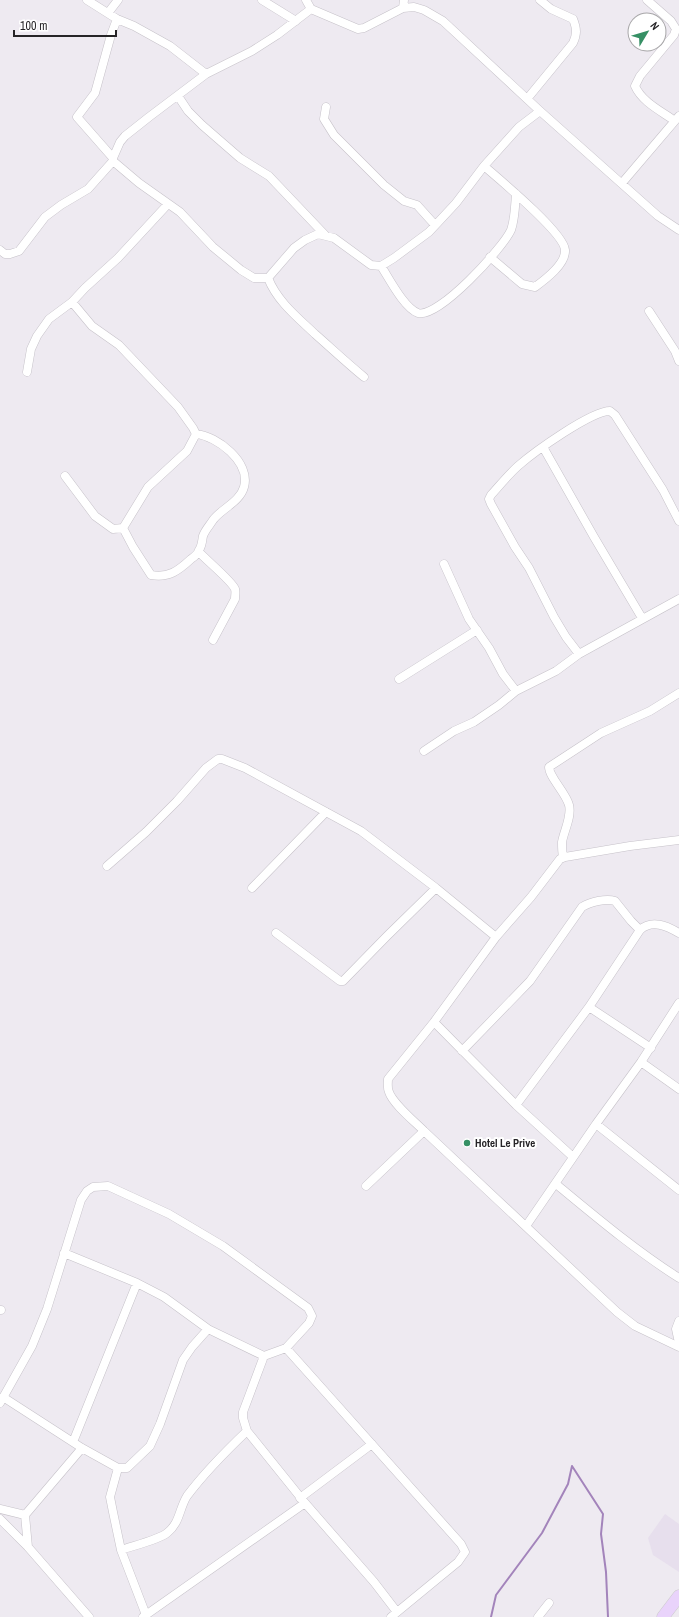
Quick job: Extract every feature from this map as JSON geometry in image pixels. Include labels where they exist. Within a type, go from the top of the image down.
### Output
[{"type":"main road","points":[[663,1617],[679,1596]]},
{"type":"street","points":[[87,0],[117,19],[134,26],[170,46],[206,74]]},
{"type":"street","points":[[108,13],[118,0]]},
{"type":"street","points":[[262,0],[296,21]]},
{"type":"street","points":[[306,0],[311,9],[358,29],[364,28],[404,4],[424,10],[444,21],[540,112],[658,216],[679,230]]},
{"type":"street","points":[[527,99],[573,43],[576,36],[576,28],[572,20],[551,9],[540,0]]},
{"type":"street","points":[[622,184],[664,136],[677,118],[649,103],[638,93],[635,86],[640,76],[674,35],[676,29],[671,21],[647,0]]},
{"type":"street","points":[[0,250],[5,254],[10,254],[19,250],[45,217],[61,205],[88,189],[113,160],[120,142],[125,136],[206,74],[252,51],[311,9]]},
{"type":"street","points":[[117,19],[111,35],[96,90],[77,117],[113,160],[139,183],[180,212],[213,246],[241,270],[254,278],[268,278],[294,248],[305,240],[318,234],[334,238],[371,265],[380,266],[394,258],[429,232],[456,203],[484,166],[519,127],[540,112]]},
{"type":"street","points":[[178,96],[188,112],[240,158],[269,176],[326,236]]},
{"type":"street","points":[[326,107],[324,119],[334,135],[384,185],[404,201],[417,205],[435,225]]},
{"type":"street","points":[[484,166],[516,194],[554,232],[563,243],[565,249],[564,258],[558,267],[535,287],[518,281],[490,257]]},
{"type":"street","points":[[380,266],[409,308],[419,313],[427,313],[442,304],[468,283],[510,231],[513,225],[516,194]]},
{"type":"street","points":[[27,372],[31,349],[37,336],[49,319],[72,302],[118,258],[168,204]]},
{"type":"street","points":[[268,278],[272,287],[286,306],[364,377]]},
{"type":"street","points":[[72,302],[92,326],[119,345],[178,407],[196,434]]},
{"type":"street","points":[[650,311],[675,351],[679,361]]},
{"type":"street","points":[[579,654],[566,637],[554,617],[529,568],[515,547],[490,499],[491,495],[518,466],[544,447],[596,414],[610,411],[615,415],[663,490],[679,521]]},
{"type":"street","points":[[123,528],[148,487],[187,451],[196,434]]},
{"type":"street","points":[[123,528],[132,547],[151,575],[161,576],[180,570],[199,552],[203,535],[216,515],[239,496],[244,488],[245,475],[241,466],[230,452],[205,435],[196,434]]},
{"type":"street","points":[[544,447],[594,538],[642,618]]},
{"type":"street","points":[[65,476],[95,516],[113,529],[123,528]]},
{"type":"street","points":[[199,552],[229,581],[236,594],[235,599],[213,640]]},
{"type":"street","points":[[444,564],[464,610],[516,691]]},
{"type":"street","points":[[424,751],[499,706],[516,691],[556,671],[579,654],[605,641],[642,618],[679,598]]},
{"type":"street","points":[[399,679],[477,630]]},
{"type":"street","points":[[563,858],[562,843],[570,806],[550,772],[549,767],[601,733],[650,712],[679,693]]},
{"type":"street","points":[[107,866],[146,832],[177,801],[206,768],[218,759],[228,760],[361,831],[436,888],[496,937]]},
{"type":"street","points":[[252,888],[326,812]]},
{"type":"street","points":[[679,840],[630,846],[563,858],[496,937],[434,1022],[388,1079],[387,1087],[395,1102],[424,1131],[563,1262],[634,1326],[679,1347]]},
{"type":"street","points":[[276,933],[343,982],[436,888]]},
{"type":"street","points":[[462,1051],[535,975],[582,907],[590,903],[615,900],[640,930]]},
{"type":"street","points":[[516,1106],[589,1007],[640,930],[650,925],[664,925],[679,933]]},
{"type":"street","points":[[526,1226],[596,1124],[651,1048],[679,1003]]},
{"type":"street","points":[[589,1007],[651,1048]]},
{"type":"street","points":[[434,1022],[516,1106],[573,1157]]},
{"type":"street","points":[[641,1062],[679,1089]]},
{"type":"street","points":[[596,1124],[679,1190]]},
{"type":"street","points":[[366,1186],[424,1131]]},
{"type":"street","points":[[556,1184],[660,1266],[679,1278]]},
{"type":"street","points":[[64,1253],[137,1283],[164,1297],[208,1329],[264,1356],[286,1348],[309,1324],[312,1316],[308,1308],[222,1246],[169,1214],[108,1186],[93,1186],[81,1200],[64,1253],[47,1308],[32,1346],[2,1400],[118,1468],[127,1468],[150,1446],[160,1424],[183,1360],[208,1329]]},
{"type":"street","points":[[73,1442],[137,1283]]},
{"type":"street","points":[[679,1321],[676,1329],[679,1343]]},
{"type":"street","points":[[264,1356],[243,1412],[243,1418],[247,1431],[303,1501],[374,1582],[394,1615],[458,1562],[465,1552],[461,1544],[286,1348]]},
{"type":"street","points":[[121,1550],[165,1535],[173,1528],[178,1520],[186,1498],[220,1457],[247,1431]]},
{"type":"street","points":[[118,1468],[110,1497],[121,1550],[145,1616],[303,1501],[372,1444]]},
{"type":"street","points":[[28,1547],[26,1515],[82,1448]]},
{"type":"street","points":[[0,1509],[26,1515]]},
{"type":"street","points":[[0,1519],[28,1547],[89,1617]]},
{"type":"street","points":[[538,1617],[548,1603]]},
{"type":"shaded area","points":[[665,1514],[679,1524],[679,1572],[653,1555],[648,1538]]},
{"type":"waterway","points":[[572,1466],[603,1514],[601,1534],[606,1572],[608,1617]]},
{"type":"waterway","points":[[491,1617],[496,1595],[542,1533],[568,1484],[572,1466]]},
{"type":"place","name":"Hotel Le Prive","points":[[467,1143]]}]
